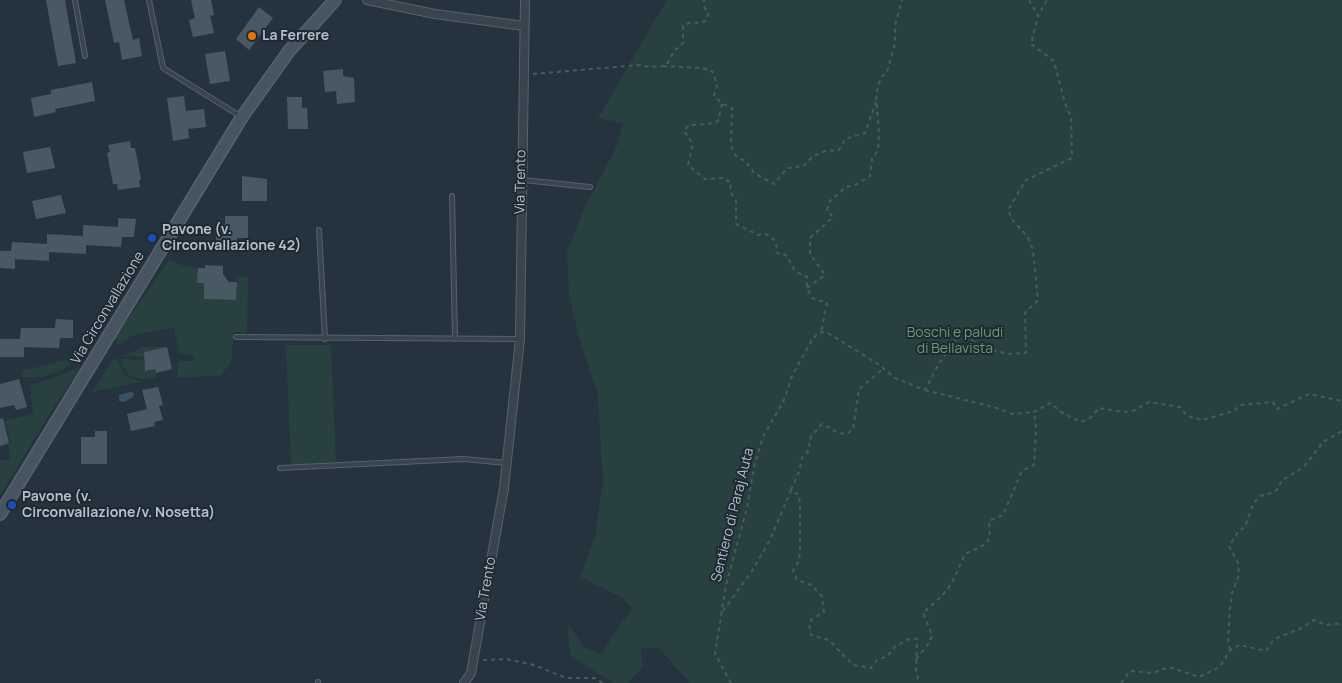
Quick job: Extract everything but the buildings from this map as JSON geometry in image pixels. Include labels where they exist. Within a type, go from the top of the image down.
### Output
[{"type":"main road","name":"Via Circonvallazione","points":[[0,514],[242,117],[289,51],[335,0]]},
{"type":"street","points":[[368,0],[435,14],[524,26]]},
{"type":"street","name":"Via Trento","points":[[464,683],[471,673],[507,463],[520,339],[525,0]]},
{"type":"lane","points":[[75,0],[85,56]]},
{"type":"lane","points":[[149,0],[163,68],[242,117]]},
{"type":"lane","points":[[521,180],[590,187]]},
{"type":"lane","points":[[452,196],[455,339]]},
{"type":"lane","points":[[319,230],[325,339]]},
{"type":"lane","points":[[236,337],[520,339]]},
{"type":"lane","points":[[280,468],[463,459],[507,463]]},
{"type":"path","points":[[663,66],[670,62],[674,52],[683,44],[683,26],[691,22],[699,24],[706,21],[708,14],[704,6],[704,0]]},
{"type":"path","points":[[524,74],[638,65],[702,68],[712,72],[717,85],[714,94],[722,104],[732,108],[731,146],[736,156],[746,162],[754,173],[774,184],[788,168],[804,166],[812,156],[825,151],[839,150],[844,140],[864,133],[877,100],[881,77],[887,72],[895,43],[895,24],[902,0]]},
{"type":"path","points":[[1029,0],[1038,16]]},
{"type":"path","points":[[925,390],[960,334],[987,349],[1009,354],[1026,353],[1024,314],[1038,300],[1033,250],[1027,236],[1013,220],[1008,210],[1026,180],[1072,158],[1071,116],[1065,102],[1054,60],[1031,44],[1038,16],[1047,0]]},
{"type":"path","points":[[807,288],[825,274],[810,254],[810,238],[833,217],[827,210],[830,201],[846,187],[855,185],[870,176],[872,159],[878,150],[880,120],[877,100]]},
{"type":"path","points":[[722,104],[718,121],[708,124],[689,125],[684,131],[693,144],[688,164],[704,178],[724,178],[731,183],[730,191],[736,201],[736,224],[758,235],[766,234],[776,240],[778,253],[786,254],[795,271],[807,277],[807,288],[812,298],[827,303],[821,332],[828,333],[895,378],[925,390],[997,408],[1012,414],[1034,412],[1050,403],[1061,412],[1081,422],[1090,418],[1099,408],[1122,412],[1134,411],[1149,402],[1180,406],[1187,416],[1202,420],[1234,411],[1240,405],[1273,402],[1277,409],[1309,394],[1342,401]]},
{"type":"path","name":"Sentiero di Paraj Auta","points":[[731,683],[715,654],[726,585],[747,508],[754,467],[763,437],[784,400],[792,376],[813,338],[821,332]]},
{"type":"path","points":[[722,612],[752,571],[770,540],[799,472],[802,458],[810,448],[809,442],[812,434],[822,424],[838,433],[848,434],[853,429],[859,389],[871,377],[884,369]]},
{"type":"path","points":[[916,659],[930,642],[932,634],[923,613],[942,596],[952,583],[966,554],[986,544],[990,536],[989,521],[1003,515],[1022,471],[1034,465],[1036,428],[1034,412]]},
{"type":"path","points":[[1230,650],[1228,640],[1231,601],[1239,575],[1238,563],[1229,546],[1238,532],[1245,527],[1253,504],[1260,496],[1272,493],[1279,488],[1281,481],[1304,468],[1323,442],[1342,431]]},
{"type":"path","points":[[791,490],[799,495],[800,507],[799,561],[793,571],[797,580],[811,585],[822,596],[824,612],[812,619],[809,624],[811,635],[829,640],[853,665],[871,668],[877,660],[888,656],[894,647],[911,638],[917,639],[916,659],[919,683]]},
{"type":"path","points":[[1121,683],[1130,671],[1153,673],[1169,667],[1199,677],[1220,667],[1230,650],[1240,645],[1266,651],[1272,642],[1279,637],[1300,629],[1314,620],[1326,625],[1342,623]]},
{"type":"path","points":[[473,659],[490,660],[499,658],[534,665],[566,678],[594,678],[603,683]]},
{"type":"green space","name":"Boschi e paludi di Bellavista","points":[[667,0],[1342,0],[1342,683],[690,683],[658,647],[641,649],[642,668],[628,683],[613,683],[570,655],[568,624],[584,647],[601,655],[633,608],[621,597],[580,577],[595,536],[603,482],[598,395],[579,338],[569,296],[567,252],[583,211],[617,146],[623,123],[598,118]]},
{"type":"green space","points":[[169,260],[198,268],[197,283],[204,283],[204,299],[236,300],[237,277],[248,277],[247,332],[234,332],[231,362],[221,375],[177,378],[179,361],[194,361],[194,355],[179,353],[174,327],[131,336],[117,345],[116,339],[114,339]]},
{"type":"green space","points":[[286,345],[331,345],[336,462],[291,465]]},
{"type":"green space","points":[[144,347],[167,347],[144,352],[145,357],[123,356]]},
{"type":"green space","points":[[82,356],[61,370],[43,377],[23,377],[22,371]]},
{"type":"green space","points":[[113,359],[117,359],[125,376],[141,382],[92,392]]},
{"type":"green space","points":[[121,359],[143,360],[145,371],[155,369],[157,377],[141,379],[130,376],[122,365]]},
{"type":"green space","points":[[81,367],[52,410],[0,495],[0,460],[11,459],[8,445],[11,444],[5,421],[33,414],[30,386]]},
{"type":"water","points":[[130,392],[134,393],[133,397],[124,402],[119,401],[119,395]]},
{"type":"place","name":"La Ferrere","points":[[252,36]]},
{"type":"place","name":"Pavone (v. Circonvallazione 42)","points":[[152,238]]},
{"type":"place","name":"Pavone (v. Circonvallazione/v. Nosetta)","points":[[12,505]]}]
